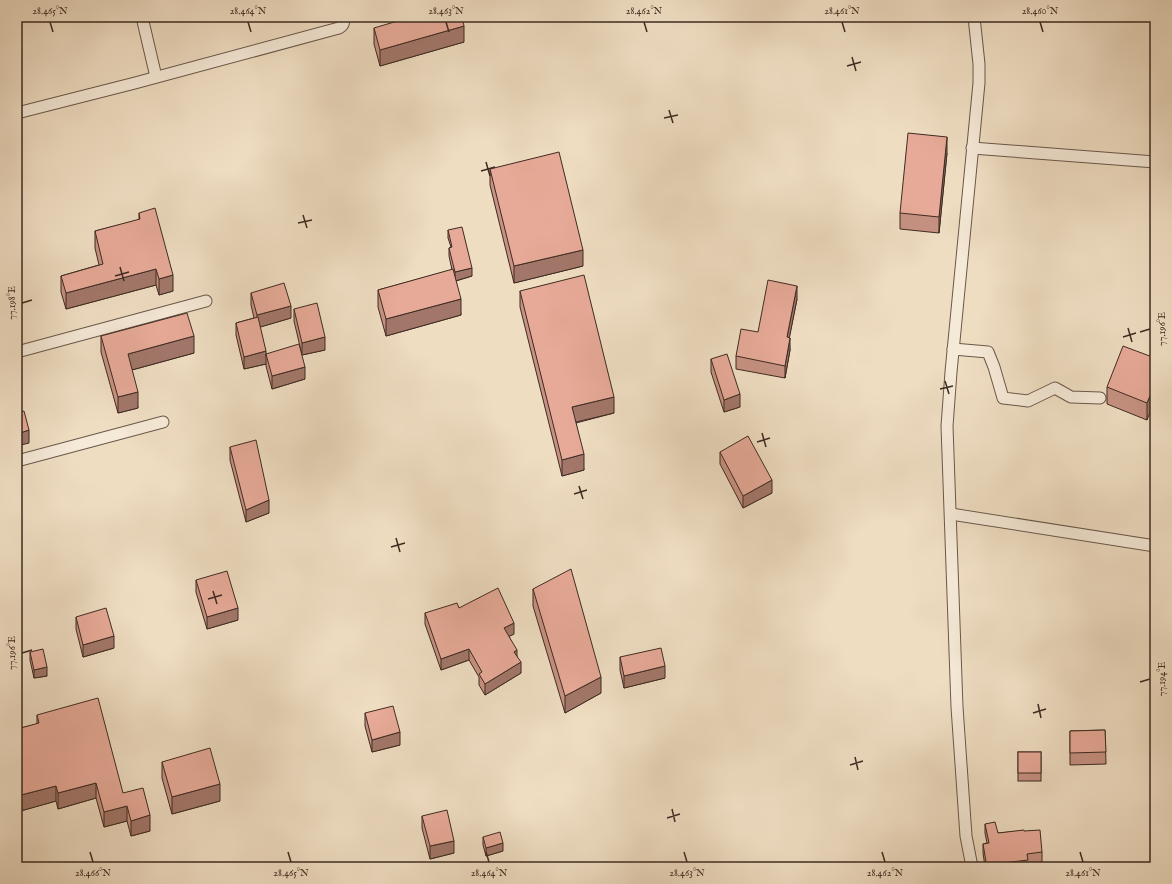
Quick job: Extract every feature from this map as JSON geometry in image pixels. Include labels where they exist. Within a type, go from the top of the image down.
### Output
[{"type":"street","points":[[142,17],[156,77]]},
{"type":"street","points":[[17,113],[339,28],[343,26],[343,17]]},
{"type":"street","points":[[972,867],[966,836],[961,766],[947,426],[979,83],[979,64],[974,17]]},
{"type":"street","points":[[972,148],[1155,162]]},
{"type":"street","points":[[17,352],[206,300]]},
{"type":"street","points":[[953,349],[988,352],[1004,398],[1028,401],[1055,388],[1071,397],[1100,398]]},
{"type":"street","points":[[17,461],[163,422]]},
{"type":"street","points":[[950,514],[1155,546]]},
{"type":"building","points":[[411,17],[462,17],[464,26],[380,50],[374,28]]},
{"type":"building","points":[[908,133],[947,137],[939,217],[900,213]]},
{"type":"building","points":[[559,152],[583,250],[514,266],[490,169]]},
{"type":"building","points":[[155,208],[173,275],[159,279],[156,269],[66,293],[61,276],[103,264],[95,231],[140,219],[139,213]]},
{"type":"building","points":[[462,227],[472,268],[455,272],[449,248],[452,247],[448,230]]},
{"type":"building","points":[[453,269],[461,299],[386,319],[378,290]]},
{"type":"building","points":[[584,275],[614,397],[572,407],[584,454],[562,460],[520,291]]},
{"type":"building","points":[[768,280],[797,286],[787,337],[790,338],[785,366],[736,356],[741,329],[758,332]]},
{"type":"building","points":[[284,283],[291,306],[257,315],[251,293]]},
{"type":"building","points":[[317,303],[325,337],[302,343],[294,309]]},
{"type":"building","points":[[187,313],[194,336],[128,354],[138,392],[118,397],[101,336]]},
{"type":"building","points":[[258,317],[266,351],[244,357],[236,323]]},
{"type":"building","points":[[299,344],[305,367],[272,376],[266,354]]},
{"type":"building","points":[[1123,346],[1155,358],[1155,384],[1147,403],[1107,387]]},
{"type":"building","points":[[727,354],[740,394],[724,400],[711,359]]},
{"type":"building","points":[[24,411],[29,430],[17,434],[17,413]]},
{"type":"building","points":[[748,436],[772,480],[743,496],[720,452]]},
{"type":"building","points":[[256,440],[269,500],[246,510],[230,447]]},
{"type":"building","points":[[571,569],[601,677],[565,696],[533,589]]},
{"type":"building","points":[[227,571],[238,608],[207,617],[196,580]]},
{"type":"building","points":[[498,588],[514,623],[504,628],[517,650],[514,652],[521,662],[485,684],[479,674],[482,672],[469,649],[441,659],[425,613],[457,603],[459,608]]},
{"type":"building","points":[[106,608],[114,636],[83,645],[76,617]]},
{"type":"building","points":[[661,648],[665,666],[624,676],[620,657]]},
{"type":"building","points":[[43,649],[47,667],[34,670],[30,652]]},
{"type":"building","points":[[98,698],[123,793],[143,788],[150,815],[131,821],[127,806],[104,812],[96,783],[58,793],[56,786],[17,796],[17,729],[39,723],[37,715]]},
{"type":"building","points":[[393,706],[400,732],[372,740],[365,713]]},
{"type":"building","points":[[1105,730],[1106,752],[1070,753],[1070,731]]},
{"type":"building","points":[[210,748],[220,784],[172,797],[162,762]]},
{"type":"building","points":[[1018,752],[1041,752],[1041,773],[1018,773]]},
{"type":"building","points":[[447,810],[454,841],[430,846],[422,816]]},
{"type":"building","points":[[995,822],[998,833],[1040,830],[1042,852],[1027,854],[1028,860],[1003,863],[1004,867],[987,867],[983,844],[989,843],[985,824]]},
{"type":"building","points":[[500,832],[503,843],[486,848],[483,837]]}]
